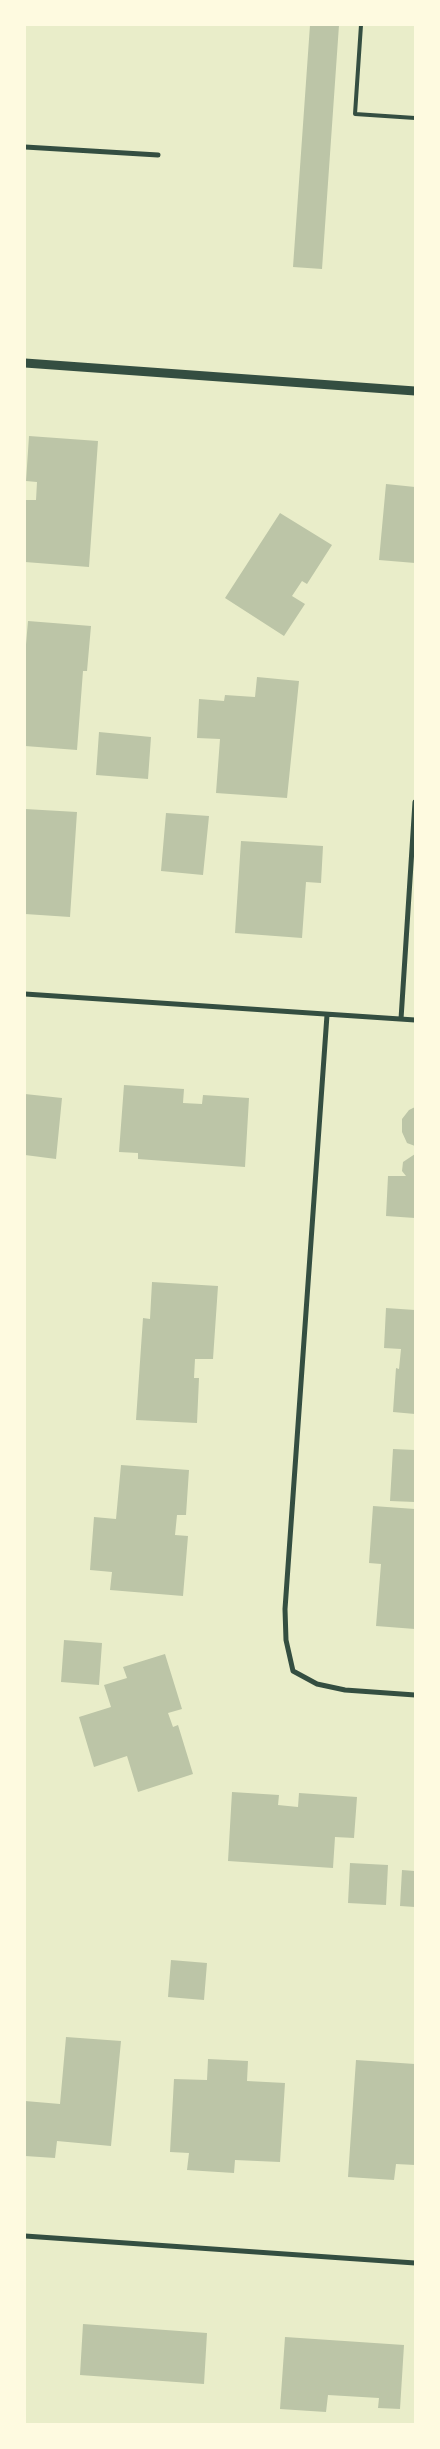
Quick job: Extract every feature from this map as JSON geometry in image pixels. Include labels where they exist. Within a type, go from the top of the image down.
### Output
[{"type":"street","points":[[25,147],[158,155]]},
{"type":"street","points":[[25,363],[415,391]]},
{"type":"street","points":[[401,1019],[415,802]]},
{"type":"street","points":[[25,994],[415,1020]]},
{"type":"street","points":[[327,1015],[285,1609],[286,1640],[293,1671],[317,1684],[346,1690],[415,1695]]},
{"type":"street","points":[[25,2236],[415,2263]]},
{"type":"lane","points":[[361,25],[355,114],[415,118]]},
{"type":"building","points":[[310,25],[339,25],[322,269],[293,267]]},
{"type":"building","points":[[29,436],[98,441],[89,567],[25,562],[25,500],[36,500],[37,482],[26,481]]},
{"type":"building","points":[[386,484],[415,487],[415,563],[379,560]]},
{"type":"building","points":[[280,513],[332,545],[307,584],[302,581],[292,596],[305,604],[284,636],[225,598]]},
{"type":"building","points":[[28,621],[91,626],[87,671],[83,671],[77,750],[25,746],[25,656]]},
{"type":"building","points":[[257,677],[299,681],[287,798],[216,793],[220,739],[197,738],[199,699],[224,701],[225,695],[255,697]]},
{"type":"building","points":[[99,732],[151,737],[148,779],[96,775]]},
{"type":"building","points":[[25,809],[77,812],[70,917],[25,914]]},
{"type":"building","points":[[166,813],[209,816],[203,875],[161,871]]},
{"type":"building","points":[[241,841],[323,846],[321,883],[306,882],[302,938],[235,933]]},
{"type":"building","points":[[124,1085],[184,1089],[183,1103],[202,1104],[203,1095],[249,1098],[245,1167],[138,1159],[138,1153],[119,1152]]},
{"type":"building","points":[[25,1094],[62,1098],[56,1159],[25,1155]]},
{"type":"building","points":[[415,1107],[415,1146],[407,1143],[402,1132],[402,1119],[409,1110]]},
{"type":"building","points":[[415,1154],[415,1218],[386,1216],[388,1176],[406,1176],[402,1171],[403,1162]]},
{"type":"building","points":[[152,1282],[218,1286],[213,1359],[195,1359],[194,1378],[199,1378],[197,1423],[136,1420],[143,1318],[150,1319]]},
{"type":"building","points":[[386,1308],[415,1310],[415,1414],[393,1412],[396,1368],[399,1369],[401,1349],[384,1348]]},
{"type":"building","points":[[393,1449],[415,1450],[415,1502],[390,1501]]},
{"type":"building","points":[[121,1465],[189,1470],[186,1515],[177,1515],[175,1535],[188,1536],[183,1596],[110,1590],[112,1572],[90,1570],[94,1517],[116,1519]]},
{"type":"building","points":[[373,1506],[415,1509],[415,1629],[376,1626],[381,1564],[369,1563]]},
{"type":"building","points":[[64,1640],[102,1643],[99,1685],[61,1682]]},
{"type":"building","points":[[165,1654],[182,1709],[168,1713],[173,1727],[178,1725],[193,1774],[138,1792],[127,1756],[94,1767],[79,1717],[111,1707],[104,1685],[127,1678],[123,1667]]},
{"type":"building","points":[[232,1792],[279,1795],[278,1805],[298,1807],[299,1793],[357,1797],[354,1838],[335,1837],[333,1868],[228,1861]]},
{"type":"building","points":[[350,1863],[388,1865],[386,1905],[348,1903]]},
{"type":"building","points":[[402,1870],[415,1871],[415,1907],[400,1906]]},
{"type":"building","points":[[171,1960],[207,1963],[204,2000],[168,1997]]},
{"type":"building","points":[[66,2037],[121,2041],[111,2146],[57,2141],[55,2158],[25,2156],[25,2101],[60,2104]]},
{"type":"building","points":[[208,2059],[248,2061],[247,2081],[285,2083],[280,2162],[235,2160],[234,2173],[187,2170],[189,2153],[170,2152],[174,2079],[207,2080]]},
{"type":"building","points":[[356,2060],[415,2064],[415,2165],[396,2164],[394,2180],[348,2177]]},
{"type":"building","points":[[83,2324],[207,2333],[204,2384],[80,2375]]},
{"type":"building","points":[[285,2337],[404,2345],[400,2409],[378,2408],[379,2398],[328,2395],[326,2412],[280,2409]]}]
